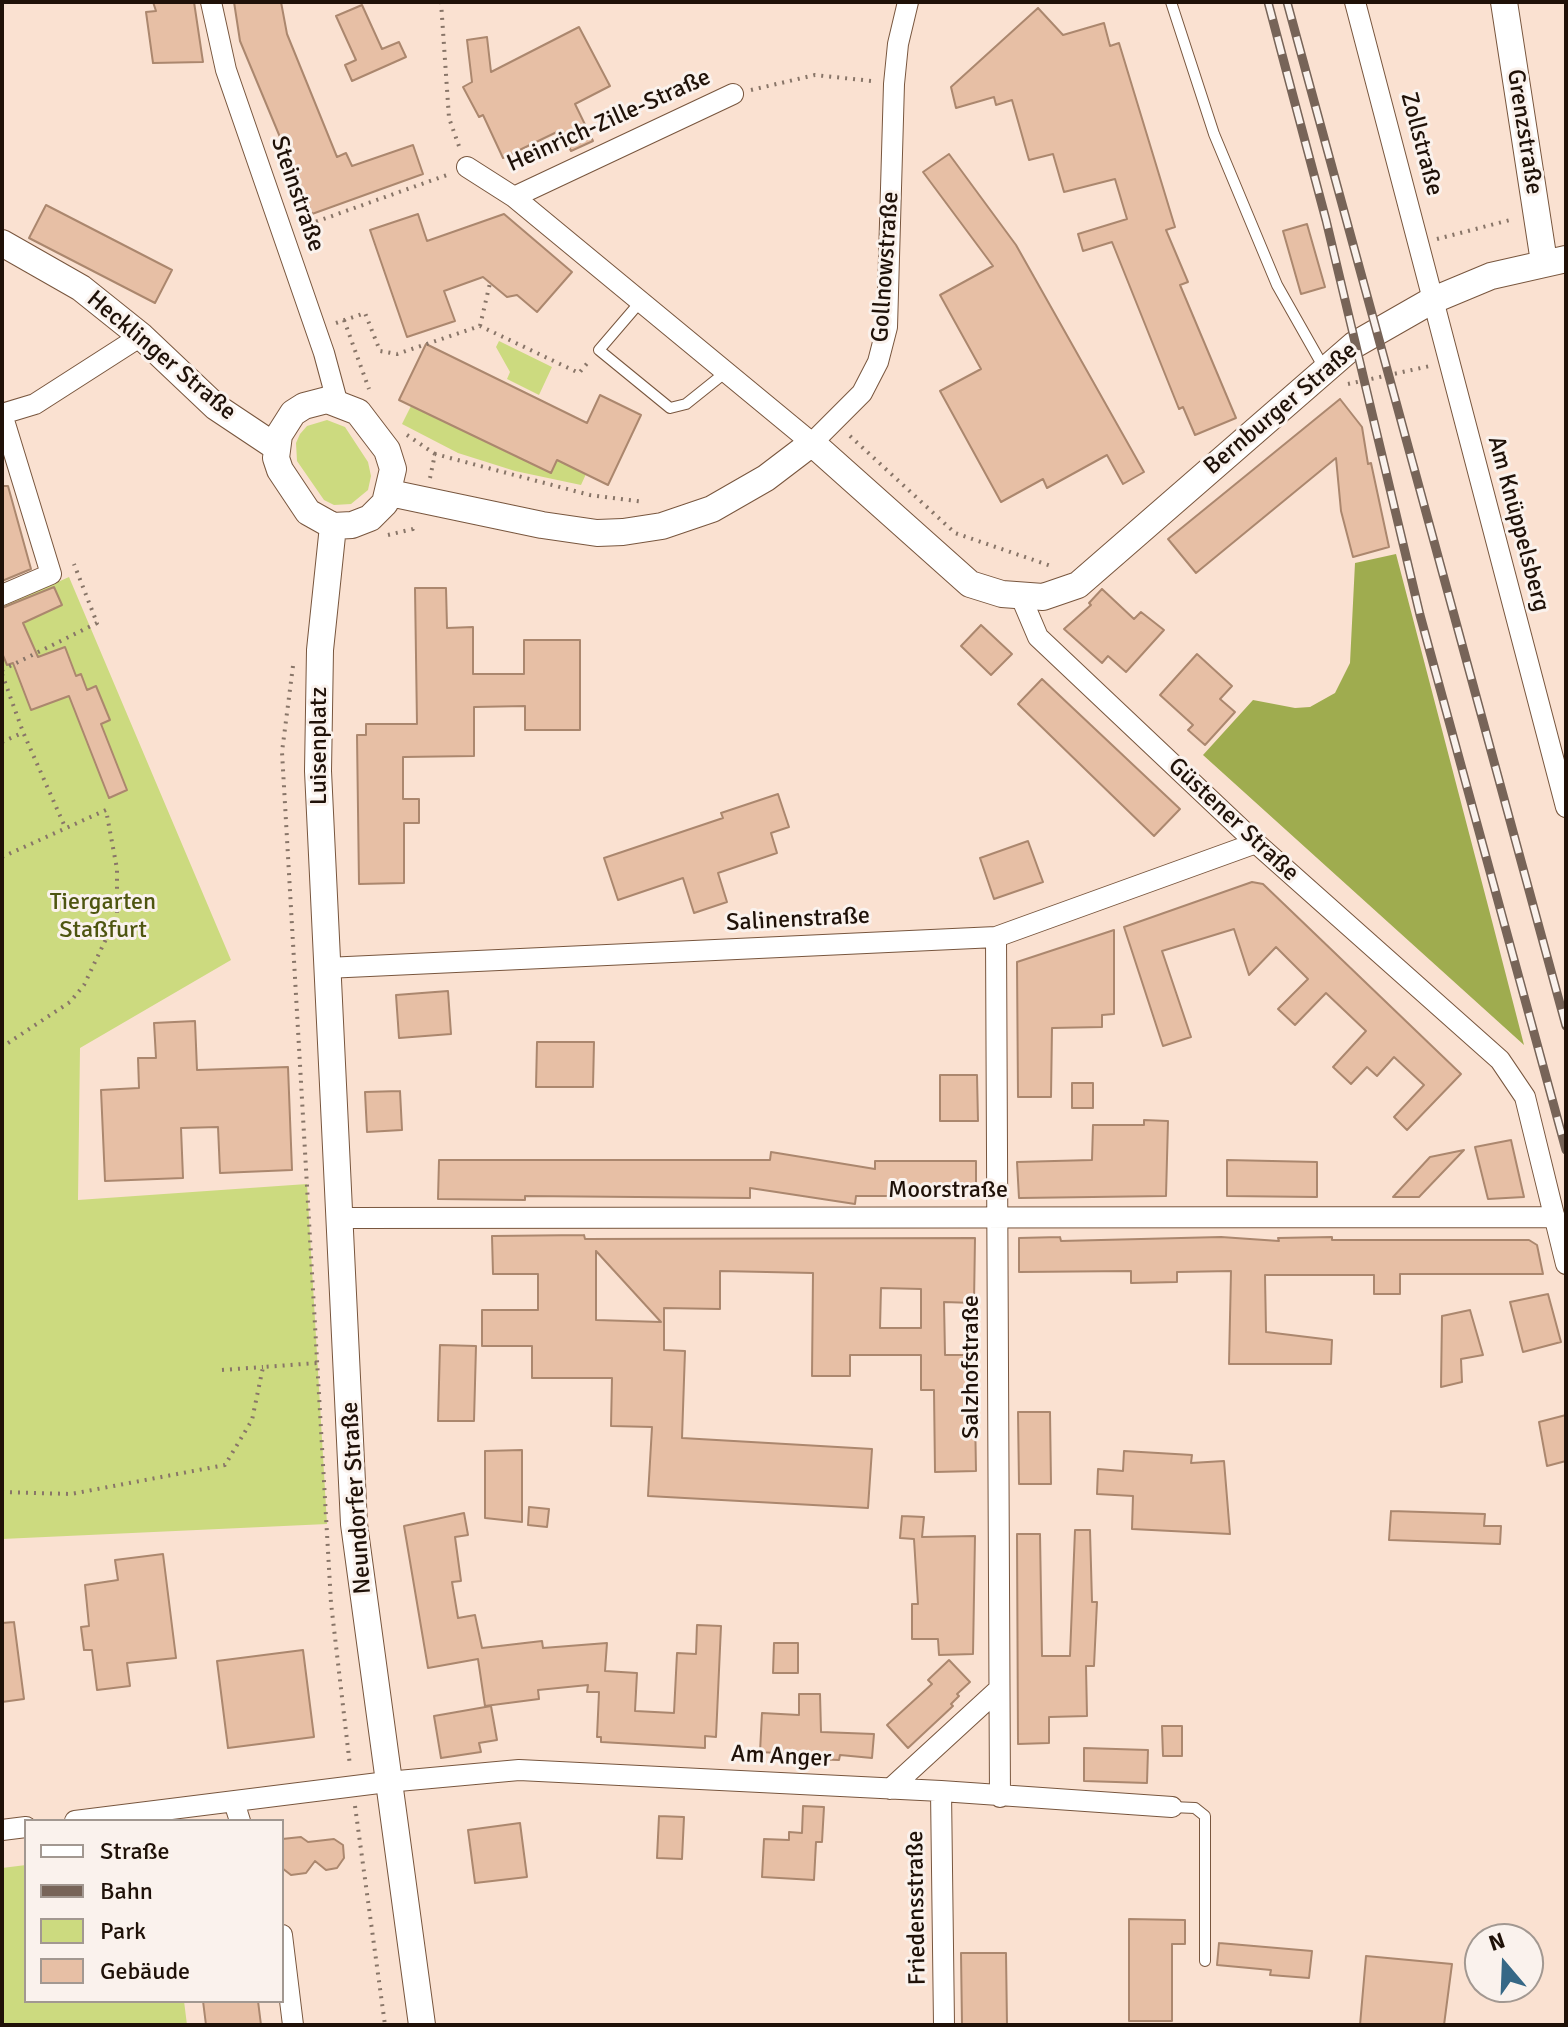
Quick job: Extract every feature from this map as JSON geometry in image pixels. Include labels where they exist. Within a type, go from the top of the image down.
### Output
[{"type":"main road","name":"Grenzstraße","points":[[1504,2],[1537,212],[1555,261]]},
{"type":"main road","name":"Hecklinger Straße","points":[[2,243],[81,288],[141,336],[216,407],[276,447]]},
{"type":"main road","name":"Bernburger Straße","points":[[1021,597],[1043,597],[1078,585],[1354,345],[1431,301],[1491,276],[1555,261]]},
{"type":"main road","points":[[337,401],[358,412],[387,450],[393,469],[390,493],[370,518],[352,525],[333,526],[308,512],[292,490],[280,470],[276,447],[284,423],[293,413],[316,402],[337,401]]},
{"type":"main road","points":[[812,443],[970,584],[1021,597]]},
{"type":"main road","name":"Gollnowstraße","points":[[390,493],[542,525],[597,533],[623,532],[662,526],[712,509],[766,478],[812,443]]},
{"type":"main road","name":"Luisenplatz","points":[[326,968],[318,771],[320,650],[333,526]]},
{"type":"main road","name":"Neundorfer Straße","points":[[326,968],[341,1218],[354,1524],[422,2025]]},
{"type":"street","name":"Steinstraße","points":[[211,2],[226,70],[284,234],[337,401]]},
{"type":"street","name":"Gollnowstraße","points":[[812,443],[862,393],[878,362],[887,327],[894,84],[898,44],[908,2]]},
{"type":"street","name":"Zollstraße","points":[[1355,2],[1421,244],[1431,301]]},
{"type":"street","name":"Heinrich-Zille-Straße","points":[[467,167],[514,197],[733,94]]},
{"type":"street","points":[[514,197],[812,443]]},
{"type":"street","name":"Am Knüppelsberg","points":[[1431,301],[1566,807]]},
{"type":"street","points":[[2,595],[51,574],[2,413],[35,404],[141,336]]},
{"type":"street","name":"Güstener Straße","points":[[1021,597],[1038,637],[1256,843],[1500,1060],[1525,1097],[1566,1264]]},
{"type":"street","name":"Salinenstraße","points":[[326,968],[996,937],[1256,843]]},
{"type":"street","name":"Salzhofstraße","points":[[996,937],[1000,1797]]},
{"type":"street","name":"Moorstraße","points":[[341,1218],[1555,1217]]},
{"type":"street","points":[[890,1789],[999,1689]]},
{"type":"street","name":"Am Anger","points":[[107,1819],[237,1811],[353,1786],[519,1770],[941,1791],[1172,1807]]},
{"type":"street","name":"Friedensstraße","points":[[941,1791],[944,2025]]},
{"type":"street","points":[[2,1830],[24,1827]]},
{"type":"street","points":[[284,1951],[293,2025]]},
{"type":"lane","points":[[1171,2],[1214,134],[1277,285],[1325,369]]},
{"type":"lane","points":[[641,301],[599,350],[670,408],[686,404],[726,372]]},
{"type":"lane","points":[[1172,1807],[1195,1808],[1205,1816],[1205,1961]]},
{"type":"path","points":[[284,234],[467,167],[449,118],[441,2]]},
{"type":"path","points":[[733,94],[815,75],[864,80]]},
{"type":"path","points":[[1421,244],[1537,212]]},
{"type":"path","points":[[480,326],[490,283]]},
{"type":"path","points":[[316,331],[365,313],[380,351],[397,354],[480,326],[579,373],[599,350]]},
{"type":"path","points":[[344,320],[370,391]]},
{"type":"path","points":[[1325,369],[1336,386],[1447,362]]},
{"type":"path","points":[[836,421],[955,533],[1067,572]]},
{"type":"path","points":[[404,433],[435,454],[590,495],[654,501]]},
{"type":"path","points":[[374,538],[413,529],[424,502],[435,454]]},
{"type":"path","points":[[66,828],[23,732],[2,672],[97,623],[74,564]]},
{"type":"path","points":[[294,660],[282,752],[331,1603],[385,2025]]},
{"type":"path","points":[[2,742],[23,732]]},
{"type":"path","points":[[2,857],[106,810],[117,869],[117,916],[84,985],[70,1002],[2,1047]]},
{"type":"path","points":[[222,1370],[317,1363]]},
{"type":"path","points":[[2,1492],[71,1494],[225,1465],[252,1420],[263,1367]]},
{"type":"green space","points":[[499,341],[552,367],[539,395],[507,379],[510,372],[496,347]]},
{"type":"green space","points":[[411,406],[550,473],[557,460],[586,474],[581,485],[515,471],[458,453],[402,424]]},
{"type":"green space","points":[[327,420],[345,427],[368,462],[371,476],[368,490],[351,504],[334,505],[324,500],[297,461],[296,443],[300,434],[307,426]]},
{"type":"green space","points":[[1396,554],[1524,1045],[1203,755],[1253,700],[1295,708],[1310,707],[1335,693],[1350,663],[1355,563]]},
{"type":"green space","name":"Tiergarten Staßfurt","points":[[69,577],[231,960],[80,1048],[78,1200],[307,1184],[327,1524],[2,1539],[2,607]]},
{"type":"green space","points":[[24,1865],[24,2003],[184,2003],[187,2025],[2,2025],[2,1868]]},
{"type":"building","points":[[153,2],[194,2],[203,62],[153,63],[146,12],[156,11]]},
{"type":"building","points":[[234,2],[281,2],[287,34],[337,157],[346,153],[352,166],[413,145],[423,174],[312,214],[240,41]]},
{"type":"building","points":[[362,5],[382,49],[399,42],[406,57],[352,81],[345,65],[356,60],[336,16]]},
{"type":"building","points":[[1038,8],[1063,35],[1104,23],[1110,46],[1119,43],[1175,227],[1166,230],[1188,282],[1180,285],[1236,418],[1195,435],[1183,407],[1179,409],[1112,242],[1083,251],[1078,234],[1127,219],[1115,179],[1064,192],[1053,154],[1029,160],[1012,100],[996,105],[994,97],[956,108],[951,87]]},
{"type":"building","points":[[579,27],[610,86],[575,104],[593,141],[571,151],[561,130],[503,158],[483,115],[479,117],[463,87],[472,82],[467,40],[487,37],[491,72]]},
{"type":"building","points":[[949,154],[1016,245],[1144,472],[1123,484],[1107,455],[1047,488],[1043,479],[1001,502],[940,391],[981,369],[940,295],[993,266],[923,172]]},
{"type":"building","points":[[46,205],[172,270],[155,303],[29,238]]},
{"type":"building","points":[[418,214],[427,241],[504,214],[572,272],[537,312],[517,295],[507,297],[483,277],[444,291],[455,321],[407,337],[370,230]]},
{"type":"building","points":[[1307,224],[1325,287],[1301,294],[1283,231]]},
{"type":"building","points":[[426,344],[587,423],[600,395],[641,415],[608,485],[557,460],[551,473],[399,400]]},
{"type":"building","points":[[1340,399],[1362,427],[1389,547],[1353,557],[1341,511],[1336,458],[1196,573],[1168,539]]},
{"type":"building","points":[[2,486],[8,486],[31,569],[2,581]]},
{"type":"building","points":[[54,587],[62,605],[23,623],[38,657],[65,647],[76,676],[81,674],[87,690],[96,686],[110,720],[101,724],[127,790],[109,798],[69,696],[31,710],[13,663],[7,665],[2,653],[2,608]]},
{"type":"building","points":[[415,588],[446,588],[447,628],[473,627],[473,674],[524,674],[524,640],[580,640],[580,730],[525,730],[525,706],[474,707],[474,756],[403,757],[403,799],[419,799],[419,823],[404,823],[404,883],[359,884],[357,735],[366,735],[366,724],[417,724]]},
{"type":"building","points":[[1102,589],[1134,619],[1141,612],[1164,630],[1126,672],[1108,656],[1102,663],[1064,629],[1091,605],[1089,603]]},
{"type":"building","points":[[981,625],[1012,654],[991,675],[961,646]]},
{"type":"building","points":[[1197,654],[1232,686],[1220,699],[1235,712],[1205,745],[1188,730],[1193,725],[1160,695]]},
{"type":"building","points":[[1042,679],[1180,809],[1154,836],[1018,704]]},
{"type":"building","points":[[778,794],[789,827],[771,833],[777,853],[718,873],[727,902],[694,913],[683,878],[618,900],[604,858],[723,818],[721,813]]},
{"type":"building","points":[[1028,841],[1043,882],[994,899],[980,858]]},
{"type":"building","points":[[1252,882],[1263,884],[1461,1074],[1407,1130],[1394,1117],[1424,1085],[1394,1057],[1377,1076],[1367,1067],[1351,1084],[1333,1067],[1366,1031],[1326,993],[1295,1025],[1278,1009],[1308,979],[1276,947],[1249,975],[1234,929],[1162,951],[1191,1037],[1163,1046],[1124,927]]},
{"type":"building","points":[[1114,930],[1114,1014],[1102,1015],[1102,1027],[1052,1028],[1051,1097],[1018,1097],[1017,962]]},
{"type":"building","points":[[448,991],[451,1034],[399,1038],[396,995]]},
{"type":"building","points":[[195,1021],[197,1070],[288,1067],[292,1170],[220,1173],[218,1127],[181,1128],[183,1178],[105,1181],[101,1090],[139,1088],[138,1058],[156,1058],[154,1023]]},
{"type":"building","points":[[537,1042],[594,1042],[593,1087],[536,1087]]},
{"type":"building","points":[[940,1075],[977,1075],[978,1121],[940,1121]]},
{"type":"building","points":[[1072,1083],[1093,1083],[1093,1108],[1072,1108]]},
{"type":"building","points":[[400,1091],[402,1130],[367,1132],[365,1092]]},
{"type":"building","points":[[1144,1120],[1168,1121],[1166,1196],[1019,1198],[1017,1162],[1092,1160],[1093,1125],[1144,1125]]},
{"type":"building","points":[[1511,1140],[1524,1197],[1488,1199],[1475,1147]]},
{"type":"building","points":[[1464,1150],[1419,1197],[1393,1197],[1430,1157]]},
{"type":"building","points":[[771,1152],[875,1169],[875,1161],[976,1161],[976,1196],[856,1196],[855,1204],[750,1188],[750,1198],[525,1196],[525,1200],[438,1199],[439,1160],[770,1160]]},
{"type":"building","points":[[1227,1160],[1317,1162],[1317,1197],[1227,1196]]},
{"type":"building","points":[[584,1235],[585,1239],[975,1238],[974,1303],[944,1302],[945,1355],[974,1355],[976,1471],[935,1472],[934,1390],[921,1390],[921,1355],[850,1355],[850,1376],[812,1376],[813,1273],[720,1271],[720,1309],[664,1308],[664,1350],[685,1351],[682,1438],[872,1449],[868,1508],[648,1496],[652,1427],[611,1426],[612,1378],[532,1378],[532,1346],[482,1346],[482,1310],[538,1310],[538,1274],[493,1274],[492,1236]],"holes":[[[596,1251],[661,1322],[596,1320]],[[881,1288],[921,1289],[921,1328],[880,1328]]]},
{"type":"building","points":[[1060,1237],[1061,1241],[1221,1237],[1279,1241],[1278,1238],[1332,1237],[1332,1240],[1529,1240],[1537,1245],[1543,1274],[1400,1274],[1400,1294],[1374,1294],[1374,1275],[1265,1275],[1266,1332],[1332,1340],[1331,1364],[1229,1364],[1231,1271],[1177,1272],[1177,1282],[1131,1283],[1131,1271],[1019,1272],[1019,1238]]},
{"type":"building","points":[[1548,1294],[1561,1342],[1523,1352],[1510,1302]]},
{"type":"building","points":[[1470,1310],[1483,1355],[1461,1359],[1462,1382],[1441,1387],[1442,1316]]},
{"type":"building","points":[[440,1345],[476,1346],[474,1421],[438,1421]]},
{"type":"building","points":[[1018,1412],[1050,1412],[1051,1484],[1019,1484]]},
{"type":"building","points":[[1566,1415],[1566,1461],[1547,1466],[1539,1422]]},
{"type":"building","points":[[522,1450],[522,1522],[485,1518],[485,1451]]},
{"type":"building","points":[[1124,1451],[1192,1455],[1191,1463],[1224,1461],[1230,1534],[1132,1529],[1133,1496],[1097,1494],[1098,1469],[1123,1471]]},
{"type":"building","points":[[529,1507],[549,1509],[547,1527],[528,1525]]},
{"type":"building","points":[[1391,1511],[1485,1514],[1484,1526],[1501,1526],[1500,1544],[1389,1540]]},
{"type":"building","points":[[464,1513],[468,1535],[455,1537],[461,1581],[452,1582],[458,1618],[475,1615],[482,1648],[542,1641],[543,1648],[607,1643],[605,1671],[637,1673],[635,1711],[674,1713],[677,1653],[696,1654],[697,1625],[721,1626],[716,1737],[705,1736],[705,1748],[601,1742],[601,1737],[597,1737],[599,1692],[587,1692],[588,1685],[538,1690],[539,1699],[485,1706],[478,1659],[428,1668],[404,1526]]},
{"type":"building","points":[[902,1516],[924,1517],[922,1537],[975,1536],[973,1654],[939,1655],[938,1639],[912,1639],[912,1604],[918,1604],[914,1539],[900,1538]]},
{"type":"building","points":[[1075,1530],[1090,1530],[1092,1602],[1097,1602],[1094,1666],[1086,1666],[1087,1716],[1049,1717],[1049,1743],[1018,1744],[1017,1534],[1040,1534],[1042,1656],[1070,1656]]},
{"type":"building","points":[[163,1554],[176,1658],[127,1663],[130,1686],[97,1690],[92,1650],[84,1650],[81,1627],[89,1626],[85,1585],[118,1580],[115,1560]]},
{"type":"building","points":[[14,1622],[24,1699],[2,1702],[2,1623]]},
{"type":"building","points":[[774,1643],[798,1643],[798,1673],[773,1673]]},
{"type":"building","points":[[303,1650],[314,1737],[228,1748],[217,1661]]},
{"type":"building","points":[[949,1660],[970,1682],[957,1694],[959,1696],[951,1704],[953,1706],[908,1748],[887,1725],[932,1684],[928,1680]]},
{"type":"building","points":[[799,1694],[820,1694],[821,1732],[874,1734],[872,1758],[840,1755],[839,1760],[810,1759],[811,1755],[760,1752],[762,1713],[799,1715]]},
{"type":"building","points":[[491,1706],[497,1740],[479,1743],[481,1752],[441,1758],[434,1716]]},
{"type":"building","points":[[1162,1726],[1182,1726],[1182,1756],[1163,1756]]},
{"type":"building","points":[[1084,1748],[1148,1750],[1147,1783],[1084,1781]]},
{"type":"building","points":[[803,1806],[824,1807],[822,1842],[816,1842],[814,1880],[762,1877],[764,1839],[789,1840],[789,1832],[802,1833]]},
{"type":"building","points":[[659,1816],[684,1817],[682,1859],[657,1858]]},
{"type":"building","points":[[520,1823],[527,1877],[475,1883],[468,1830]]},
{"type":"building","points":[[301,1837],[308,1842],[334,1839],[343,1845],[344,1858],[337,1868],[326,1870],[315,1861],[306,1873],[291,1875],[284,1870],[284,1839]]},
{"type":"building","points":[[1129,1919],[1185,1920],[1185,1944],[1172,1944],[1172,2021],[1129,2021]]},
{"type":"building","points":[[1219,1943],[1312,1951],[1309,1978],[1270,1975],[1271,1970],[1217,1965]]},
{"type":"building","points":[[961,1953],[1006,1953],[1007,2025],[962,2025]]},
{"type":"building","points":[[1366,1956],[1452,1964],[1444,2025],[1360,2025]]},
{"type":"building","points":[[203,2003],[258,2003],[261,2025],[206,2025]]},
{"type":"railway","points":[[1268,2],[1326,220],[1420,615],[1566,1150]]},
{"type":"railway","points":[[1287,2],[1566,1026]]}]
